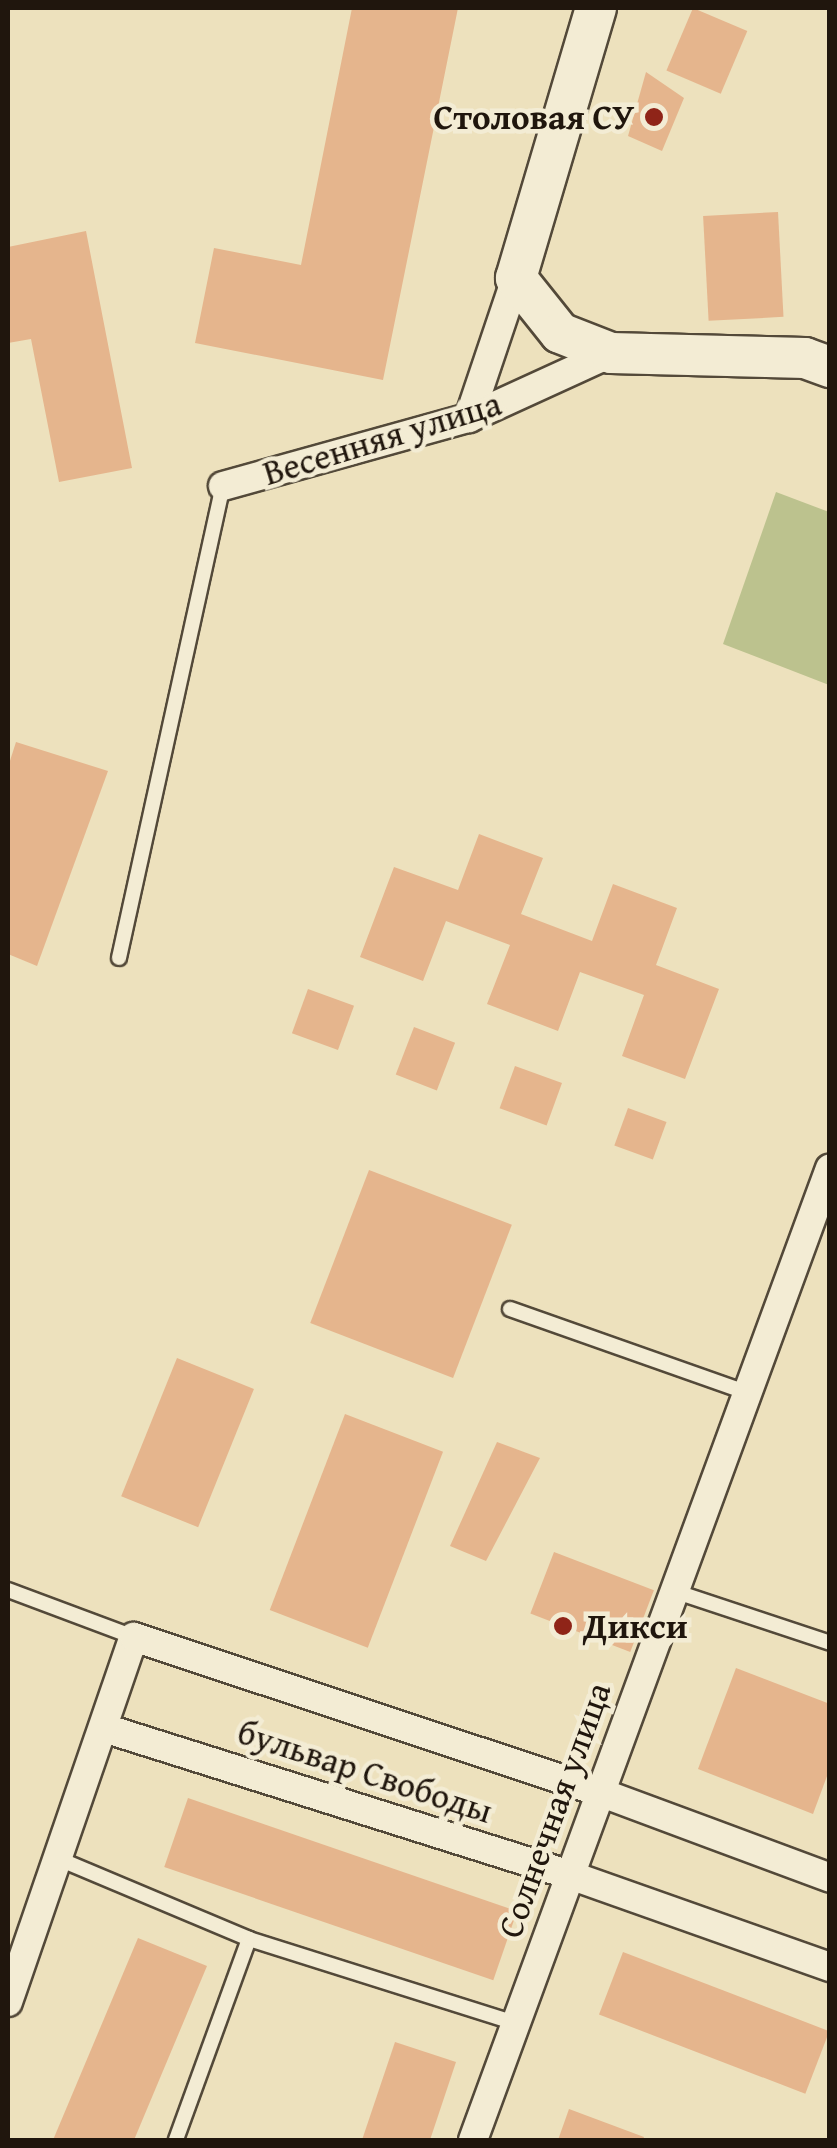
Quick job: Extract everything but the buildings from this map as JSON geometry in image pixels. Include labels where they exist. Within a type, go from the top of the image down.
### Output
[{"type":"street","points":[[470,418],[596,8]]},
{"type":"street","points":[[516,278],[560,334],[610,352]]},
{"type":"street","name":"Весенняя улица","points":[[223,486],[470,418],[610,352],[805,358],[830,367]]},
{"type":"street","name":"Солнечная улица","points":[[473,2140],[830,1168]]},
{"type":"street","points":[[8,2002],[134,1636]]},
{"type":"street","name":"бульвар Свободы","points":[[134,1636],[602,1793],[830,1878]]},
{"type":"street","name":"бульвар Свободы","points":[[104,1728],[570,1875],[830,1967]]},
{"type":"lane","points":[[119,958],[223,486]]},
{"type":"lane","points":[[510,1309],[748,1393]]},
{"type":"lane","points":[[8,1590],[134,1636]]},
{"type":"lane","points":[[674,1591],[830,1644]]},
{"type":"lane","points":[[58,1859],[250,1939],[516,2022]]},
{"type":"lane","points":[[176,2140],[250,1939]]},
{"type":"green space","points":[[776,492],[829,512],[829,685],[723,644]]},
{"type":"place","name":"Столовая СУ","points":[[654,117]]},
{"type":"place","name":"Дикси","points":[[563,1626]]}]
